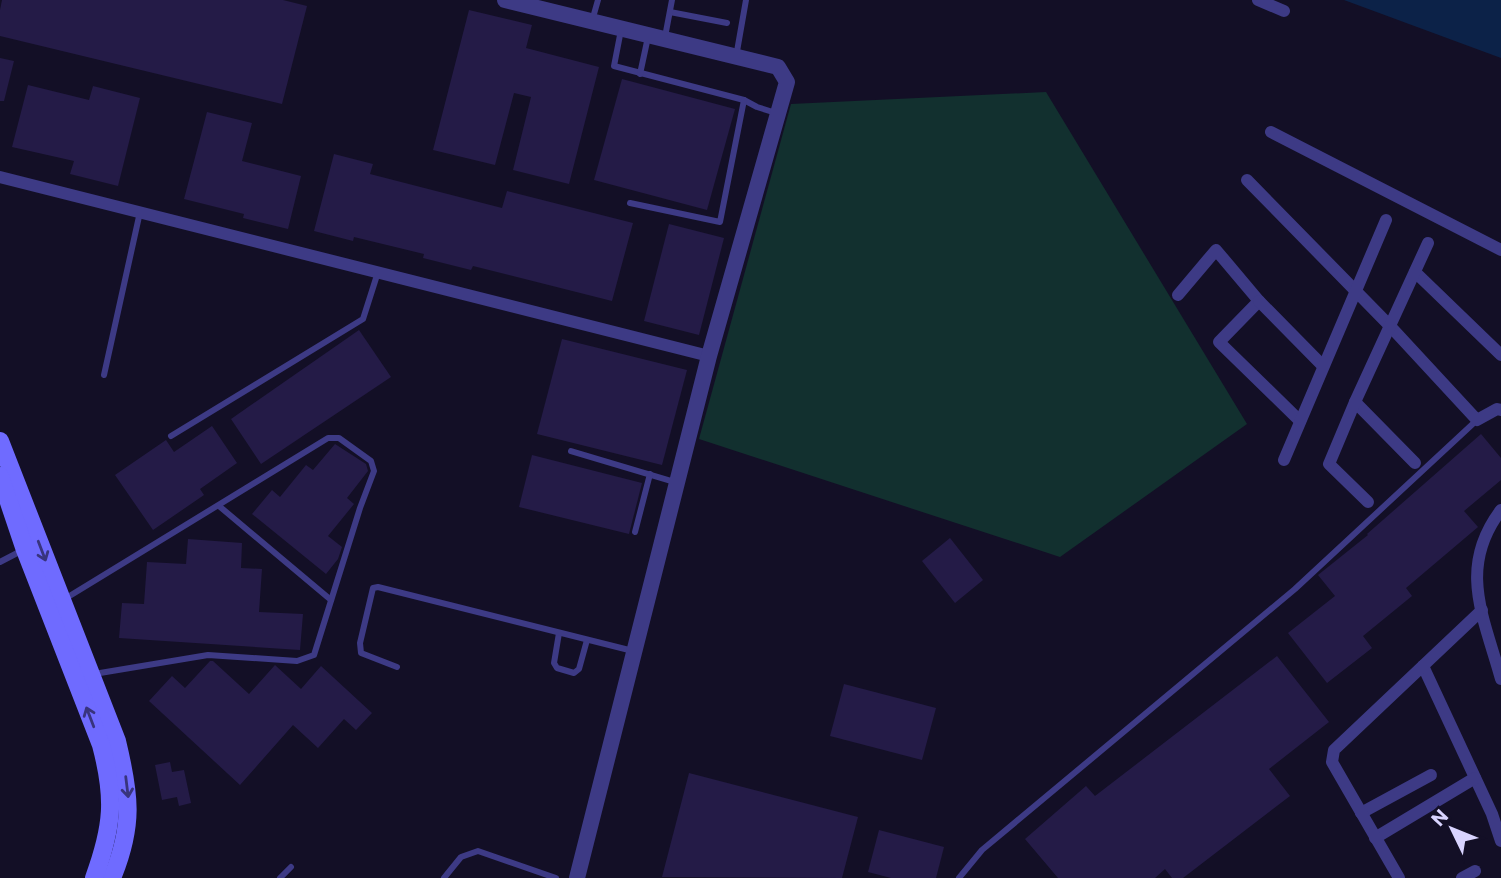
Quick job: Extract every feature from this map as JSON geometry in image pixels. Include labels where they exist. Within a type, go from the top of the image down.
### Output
[{"type":"main road","points":[[0,441],[90,674],[109,743],[111,811],[103,854],[94,878]]},
{"type":"main road","points":[[0,475],[4,495],[25,550],[125,775],[129,808],[121,856],[111,878]]},
{"type":"street","points":[[505,0],[778,67],[787,82],[709,356],[577,878]]},
{"type":"street","points":[[1258,0],[1284,11]]},
{"type":"street","points":[[1271,132],[1501,250]]},
{"type":"street","points":[[0,177],[709,356]]},
{"type":"street","points":[[1247,180],[1356,290],[1477,420],[1497,409],[1501,410]]},
{"type":"street","points":[[1284,460],[1386,220]]},
{"type":"street","points":[[1368,502],[1329,464],[1428,243]]},
{"type":"street","points":[[1178,295],[1216,250],[1259,301],[1323,366]]},
{"type":"street","points":[[1415,271],[1501,355]]},
{"type":"street","points":[[1259,301],[1219,342],[1300,421]]},
{"type":"street","points":[[1355,402],[1415,463]]},
{"type":"street","points":[[1501,510],[1483,540],[1477,564],[1476,584],[1501,679]]},
{"type":"street","points":[[1399,878],[1332,762],[1334,750],[1482,610]]},
{"type":"street","points":[[1423,666],[1492,814],[1501,841]]},
{"type":"street","points":[[1361,813],[1431,775]]},
{"type":"street","points":[[1376,838],[1475,778]]},
{"type":"street","points":[[1462,878],[1475,871]]},
{"type":"lane","points":[[592,22],[598,0]]},
{"type":"lane","points":[[640,74],[670,12],[672,0]]},
{"type":"lane","points":[[736,57],[746,0]]},
{"type":"lane","points":[[670,12],[727,23]]},
{"type":"lane","points":[[621,28],[614,66],[744,100],[778,113]]},
{"type":"lane","points":[[630,203],[720,222],[744,100]]},
{"type":"lane","points":[[104,375],[140,212]]},
{"type":"lane","points":[[171,436],[363,319],[378,272]]},
{"type":"lane","points":[[959,878],[982,850],[1295,589],[1477,420]]},
{"type":"lane","points":[[61,601],[328,438],[339,438],[371,461],[374,471],[314,655],[297,661],[208,656],[90,674]]},
{"type":"lane","points":[[571,451],[677,482]]},
{"type":"lane","points":[[635,532],[650,474]]},
{"type":"lane","points":[[219,506],[331,600]]},
{"type":"lane","points":[[0,562],[25,550]]},
{"type":"lane","points":[[397,667],[361,653],[360,643],[373,588],[378,587],[634,652]]},
{"type":"lane","points":[[559,633],[554,663],[557,668],[574,673],[579,670],[587,640]]},
{"type":"lane","points":[[444,878],[461,857],[478,851],[556,878]]},
{"type":"lane","points":[[280,878],[291,867]]},
{"type":"green space","points":[[1046,92],[1247,424],[1060,557],[699,439],[791,104]]},
{"type":"water","points":[[1344,0],[1501,0],[1501,58]]},
{"type":"building","points":[[2,0],[283,0],[307,6],[282,104],[0,36]]},
{"type":"building","points":[[469,10],[532,25],[526,48],[599,67],[569,184],[513,170],[531,97],[514,93],[495,165],[433,150]]},
{"type":"building","points":[[0,58],[14,61],[4,101],[0,101]]},
{"type":"building","points":[[622,79],[735,109],[707,210],[594,180]]},
{"type":"building","points":[[28,85],[89,100],[93,86],[140,98],[118,186],[70,174],[74,161],[12,147]]},
{"type":"building","points":[[207,112],[252,123],[242,161],[301,176],[288,229],[243,218],[244,214],[184,199]]},
{"type":"building","points":[[334,154],[373,164],[370,174],[502,208],[507,191],[633,223],[612,301],[473,266],[471,270],[423,258],[424,254],[354,237],[353,241],[314,231]]},
{"type":"building","points":[[669,224],[724,238],[699,335],[644,321]]},
{"type":"building","points":[[359,330],[391,377],[261,464],[231,419]]},
{"type":"building","points":[[562,339],[687,370],[662,465],[537,434]]},
{"type":"building","points":[[212,426],[237,463],[200,489],[204,495],[153,530],[115,475],[166,440],[174,452]]},
{"type":"building","points":[[1481,434],[1501,458],[1501,480],[1464,511],[1478,527],[1406,588],[1412,596],[1363,636],[1372,648],[1327,683],[1288,633],[1335,596],[1318,575],[1368,535]]},
{"type":"building","points":[[335,444],[366,464],[368,471],[347,498],[354,504],[328,536],[342,547],[338,559],[326,574],[252,514],[272,490],[280,497],[306,465],[313,470]]},
{"type":"building","points":[[532,455],[642,483],[629,534],[519,507]]},
{"type":"building","points":[[950,538],[983,580],[955,603],[922,561]]},
{"type":"building","points":[[188,539],[242,543],[241,568],[262,569],[259,612],[303,614],[300,650],[119,638],[122,603],[144,604],[147,562],[186,564]]},
{"type":"building","points":[[1277,656],[1329,722],[1269,769],[1290,796],[1183,878],[1172,878],[1165,869],[1155,878],[1058,878],[1025,839],[1086,786],[1095,796]]},
{"type":"building","points":[[210,661],[249,694],[275,665],[301,689],[321,666],[372,713],[356,730],[344,719],[318,748],[293,725],[240,785],[149,701],[172,676],[185,688]]},
{"type":"building","points":[[844,684],[936,708],[922,760],[830,736]]},
{"type":"building","points":[[170,762],[172,772],[184,770],[191,803],[179,806],[177,797],[162,800],[155,765]]},
{"type":"building","points":[[689,773],[858,817],[842,878],[662,877]]},
{"type":"building","points":[[879,830],[944,847],[936,878],[891,878],[868,872]]}]
